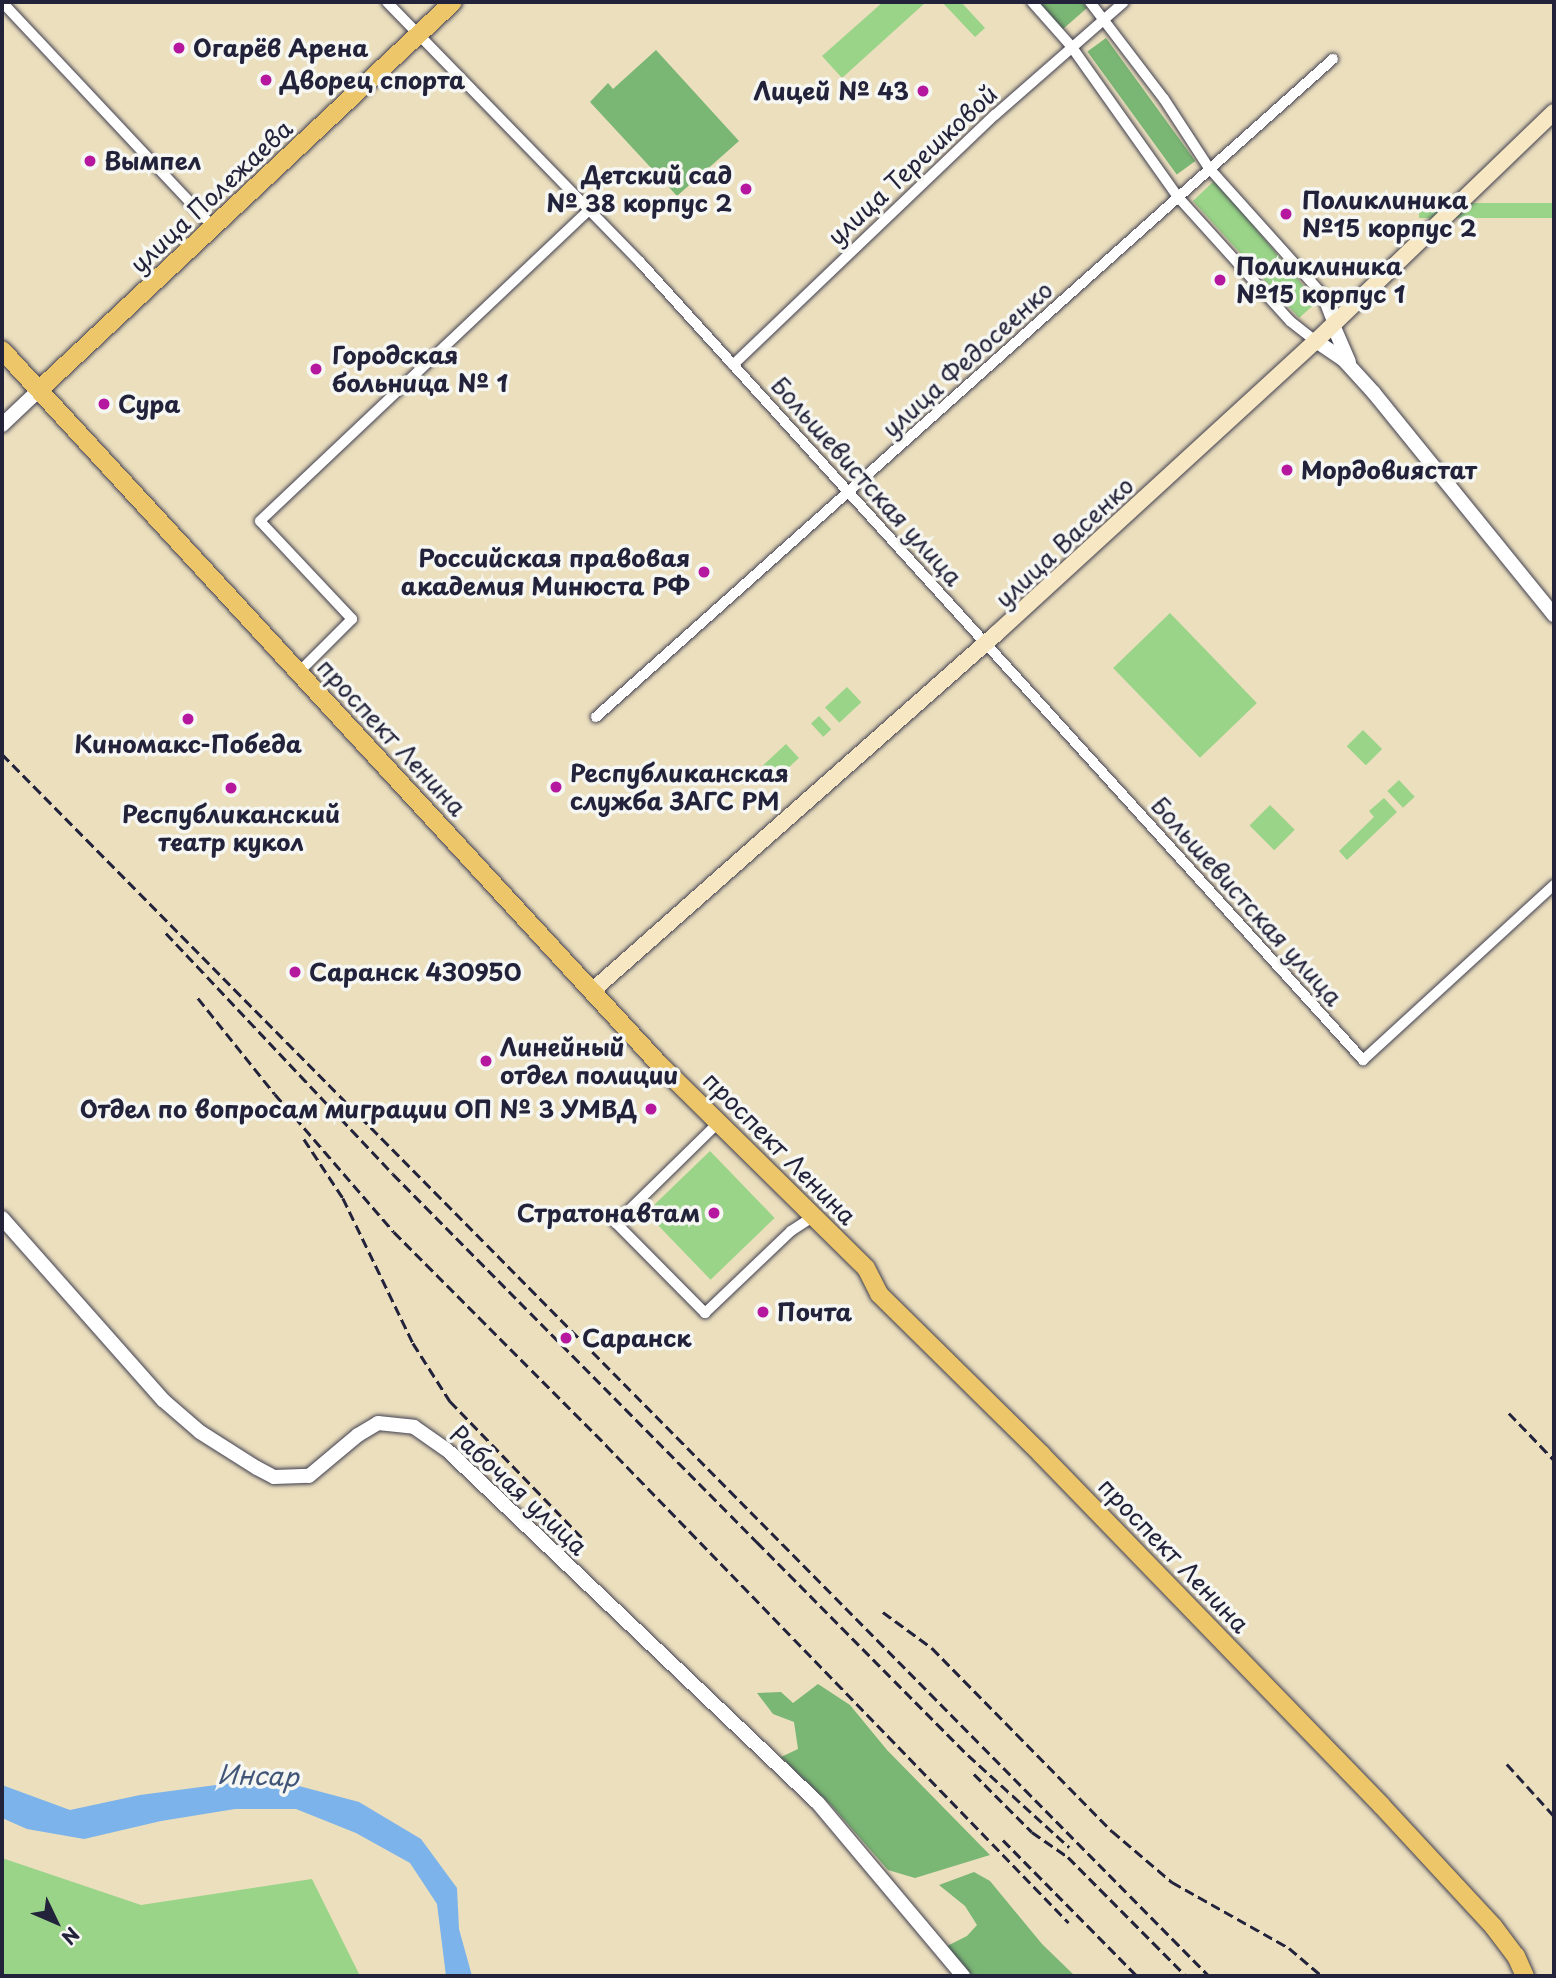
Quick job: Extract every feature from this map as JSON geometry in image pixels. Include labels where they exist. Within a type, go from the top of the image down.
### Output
[{"type":"main road","name":"улица Полежаева","points":[[38,390],[453,2]]},
{"type":"main road","name":"улица Васенко","points":[[592,991],[986,644],[1317,341],[1554,112]]},
{"type":"main road","name":"проспект Ленина","points":[[2,350],[658,1063],[720,1121],[866,1268],[879,1294],[1041,1454],[1381,1805],[1493,1926],[1516,1956],[1525,1976]]},
{"type":"street","points":[[2,2],[214,228]]},
{"type":"street","name":"Большевистская улица","points":[[387,2],[589,210],[733,365],[1363,1060],[1554,885]]},
{"type":"street","points":[[1032,2],[1071,46],[1178,197],[1290,321],[1351,366],[1554,615]]},
{"type":"street","points":[[1090,2],[1106,19],[1209,168],[1321,293],[1351,366]]},
{"type":"street","name":"улица Терешковой","points":[[733,365],[888,215],[1071,46],[1125,2]]},
{"type":"street","name":"улица Федосеенко","points":[[596,717],[1334,59]]},
{"type":"street","points":[[299,672],[352,619],[260,521],[589,210]]},
{"type":"street","name":"улица Полежаева","points":[[2,425],[38,390]]},
{"type":"street","points":[[720,1121],[616,1223],[705,1314],[791,1231],[814,1216]]},
{"type":"street","name":"Рабочая улица","points":[[2,1218],[163,1401],[200,1432],[274,1477],[309,1476],[358,1435],[379,1423],[414,1427],[447,1450],[818,1803],[963,1976]]},
{"type":"green space","points":[[883,2],[926,2],[842,78],[822,56]]},
{"type":"green space","points":[[942,2],[961,2],[985,28],[975,37]]},
{"type":"green space","points":[[1039,2],[1082,2],[1087,8],[1063,29]]},
{"type":"green space","points":[[1106,38],[1195,161],[1177,174],[1087,52]]},
{"type":"green space","points":[[656,50],[739,141],[677,196],[590,102],[608,83],[613,89]]},
{"type":"green space","points":[[1215,180],[1317,302],[1299,318],[1193,201]]},
{"type":"green space","points":[[1419,203],[1554,203],[1554,218],[1419,218]]},
{"type":"green space","points":[[1170,613],[1257,703],[1200,758],[1113,668]]},
{"type":"green space","points":[[847,687],[861,702],[839,723],[825,707]]},
{"type":"green space","points":[[819,716],[831,729],[823,737],[811,724]]},
{"type":"green space","points":[[1363,730],[1382,749],[1366,765],[1347,746]]},
{"type":"green space","points":[[786,744],[799,758],[775,780],[762,767]]},
{"type":"green space","points":[[1399,780],[1415,797],[1403,808],[1387,791]]},
{"type":"green space","points":[[1384,798],[1397,812],[1347,860],[1339,851],[1374,817],[1369,811]]},
{"type":"green space","points":[[1270,805],[1295,830],[1274,850],[1249,826]]},
{"type":"green space","points":[[710,1151],[775,1218],[711,1280],[646,1213]]},
{"type":"green space","points":[[818,1684],[850,1705],[887,1750],[990,1855],[915,1878],[888,1870],[831,1805],[781,1757],[798,1749],[794,1722],[773,1714],[757,1693],[781,1692],[793,1703]]},
{"type":"green space","points":[[2,1858],[141,1905],[312,1879],[360,1976],[2,1976]]},
{"type":"green space","points":[[974,1872],[990,1881],[1042,1944],[1075,1976],[972,1976],[947,1946],[967,1936],[977,1925],[965,1906],[939,1885]]},
{"type":"water","points":[[269,1778],[359,1802],[421,1839],[457,1888],[459,1929],[472,1976],[446,1976],[437,1904],[410,1863],[356,1833],[296,1809],[235,1809],[161,1821],[84,1839],[27,1829],[2,1818],[2,1785],[70,1810],[140,1795]]},
{"type":"railway","points":[[2,754],[1209,1976]]},
{"type":"railway","points":[[166,933],[393,1174],[968,1755],[1069,1847]]},
{"type":"railway","points":[[198,998],[275,1094],[394,1232],[606,1445],[1069,1923]]},
{"type":"railway","points":[[304,1139],[343,1198],[413,1343],[450,1401],[584,1540]]},
{"type":"railway","points":[[1509,1413],[1554,1460]]},
{"type":"railway","points":[[883,1612],[932,1648],[1112,1831],[1172,1882],[1289,1948],[1322,1976]]},
{"type":"railway","points":[[1507,1764],[1554,1816]]},
{"type":"railway","points":[[974,1774],[1032,1832],[1068,1857],[1186,1976]]},
{"type":"railway","points":[[1003,1840],[1137,1976]]},
{"type":"place","name":"Огарёв Арена","points":[[179,48]]},
{"type":"place","name":"Дворец cпорта","points":[[266,80]]},
{"type":"place","name":"Лицей № 43","points":[[923,91]]},
{"type":"place","name":"Вымпел","points":[[90,161]]},
{"type":"place","name":"Детский сад № 38 корпус 2","points":[[746,189]]},
{"type":"place","name":"Поликлиника №15 корпус 2","points":[[1286,214]]},
{"type":"place","name":"Поликлиника №15 корпус 1","points":[[1220,280]]},
{"type":"place","name":"Городская больница № 1","points":[[316,369]]},
{"type":"place","name":"Сура","points":[[104,404]]},
{"type":"place","name":"Мордовиястат","points":[[1287,470]]},
{"type":"place","name":"Российская правовая академия Минюста РФ","points":[[704,572]]},
{"type":"place","name":"Киномакс-Победа","points":[[188,719]]},
{"type":"place","name":"Республиканская служба ЗАГС РМ","points":[[556,787]]},
{"type":"place","name":"Республиканский театр кукол","points":[[231,788]]},
{"type":"place","name":"Саранск 430950","points":[[295,972]]},
{"type":"place","name":"Линейный отдел полиции","points":[[486,1061]]},
{"type":"place","name":"Отдел по вопросам миграции ОП № 3 УМВД","points":[[651,1109]]},
{"type":"place","name":"Стратонавтам","points":[[714,1213]]},
{"type":"place","name":"Почта","points":[[763,1312]]},
{"type":"place","name":"Саранск","points":[[566,1338]]},
{"type":"water label","name":"Инсар","points":[[258,1775]]}]
